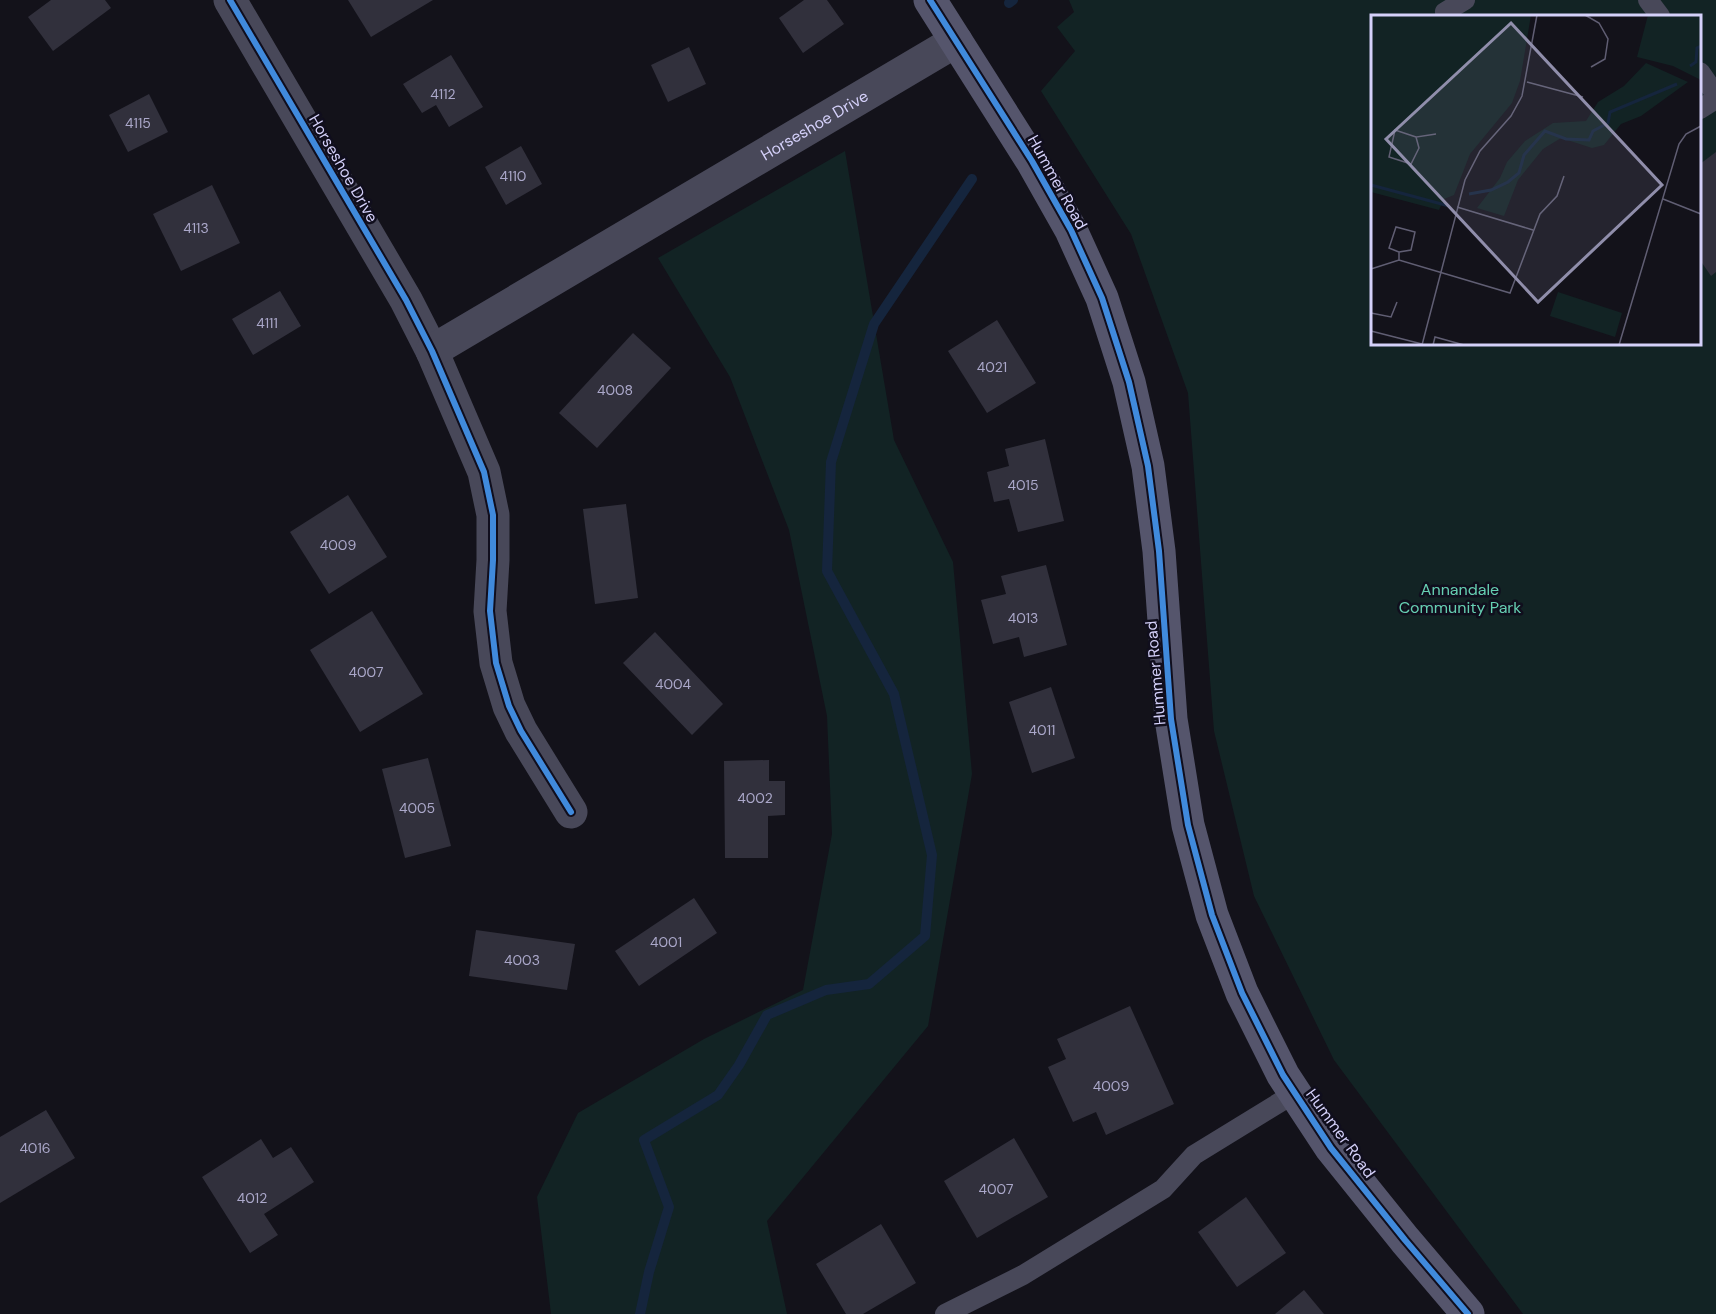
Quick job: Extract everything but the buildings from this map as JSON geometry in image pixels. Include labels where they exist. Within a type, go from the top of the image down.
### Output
[{"type":"main road","name":"Hummer Road","points":[[930,0],[1032,160],[1071,230],[1102,298],[1129,382],[1148,466],[1159,551],[1171,719],[1188,825],[1212,915],[1242,993],[1283,1075],[1331,1148],[1468,1314]]},
{"type":"street","name":"Horseshoe Drive","points":[[230,0],[406,300],[432,351],[956,42]]},
{"type":"street","points":[[432,351],[484,472],[493,515],[490,612],[496,663],[509,706],[521,731],[571,812]]},
{"type":"lane","points":[[1446,15],[1445,12],[1465,0]]},
{"type":"lane","points":[[1648,0],[1659,15]]},
{"type":"lane","points":[[1701,73],[1716,95]]},
{"type":"lane","points":[[1701,108],[1716,99]]},
{"type":"lane","points":[[945,1314],[1023,1275],[1163,1189],[1194,1155],[1295,1093]]},
{"type":"green space","name":"Annandale Community Park","points":[[1069,0],[1716,0],[1716,1314],[1523,1314],[1334,1060],[1254,896],[1214,731],[1188,393],[1131,234],[1041,91],[1075,51],[1057,27],[1074,12]]},
{"type":"green space","points":[[845,151],[894,440],[953,562],[972,774],[928,1026],[767,1221],[787,1314],[551,1314],[537,1197],[578,1113],[704,1039],[803,990],[832,834],[827,716],[789,530],[730,377],[658,258]]},
{"type":"waterway","points":[[1009,3],[1013,0]]},
{"type":"waterway","points":[[640,1314],[649,1272],[669,1207],[644,1140],[718,1095],[739,1065],[767,1015],[826,990],[869,984],[925,936],[932,855],[894,694],[827,571],[831,462],[874,324],[972,179]]},
{"type":"cycle path","points":[[230,0],[406,300],[432,351],[484,472],[493,515],[490,611],[496,663],[509,706],[521,731],[571,812]]},
{"type":"cycle path","points":[[930,0],[1032,161],[1071,230],[1102,298],[1129,382],[1148,466],[1159,551],[1171,719],[1188,825],[1212,915],[1242,993],[1283,1075],[1331,1148],[1468,1314]]}]
